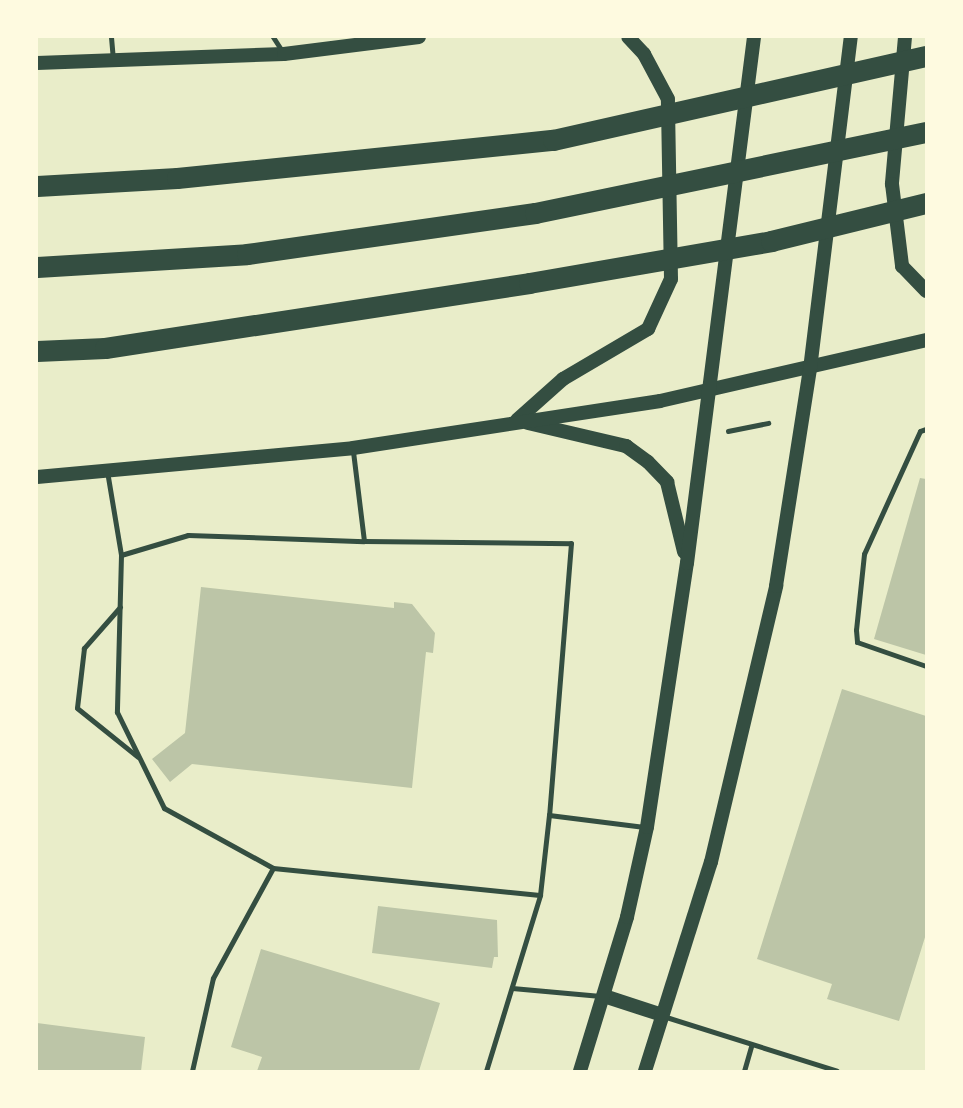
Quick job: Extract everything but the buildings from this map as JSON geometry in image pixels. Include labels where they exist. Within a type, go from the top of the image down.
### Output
[{"type":"highway","points":[[37,186],[177,178],[553,140],[926,56]]},
{"type":"highway","points":[[37,267],[247,254],[536,214],[926,132]]},
{"type":"highway","points":[[37,351],[105,348],[529,283],[771,241],[926,202]]},
{"type":"main road","points":[[37,62],[284,54],[419,37]]},
{"type":"main road","points":[[516,421],[564,379],[648,328],[671,279],[668,99],[644,54],[628,37]]},
{"type":"main road","points":[[580,1071],[604,996],[647,827],[687,563],[754,37]]},
{"type":"main road","points":[[645,1071],[711,862],[776,586],[810,369],[850,37]]},
{"type":"main road","points":[[905,37],[892,184],[902,265],[926,291]]},
{"type":"main road","points":[[37,477],[353,447],[709,391],[926,340]]},
{"type":"main road","points":[[516,421],[599,437],[626,446],[648,462],[667,482],[687,563]]},
{"type":"main road","points":[[604,996],[662,1015]]},
{"type":"lane","points":[[111,37],[113,60]]},
{"type":"lane","points":[[273,37],[284,54]]},
{"type":"lane","points":[[926,429],[920,431],[864,554],[856,630],[857,642],[926,666]]},
{"type":"lane","points":[[353,447],[364,541]]},
{"type":"lane","points":[[107,471],[121,555],[117,712],[164,808],[273,868],[540,895]]},
{"type":"lane","points":[[121,555],[188,535],[364,541],[571,543],[540,895],[486,1071]]},
{"type":"lane","points":[[120,607],[84,648],[77,708],[139,757]]},
{"type":"lane","points":[[549,815],[647,827]]},
{"type":"lane","points":[[192,1071],[213,978],[273,868]]},
{"type":"lane","points":[[512,988],[604,996]]},
{"type":"lane","points":[[662,1015],[751,1046],[837,1071]]},
{"type":"lane","points":[[744,1071],[751,1046]]},
{"type":"path","points":[[728,431],[768,423]]}]
